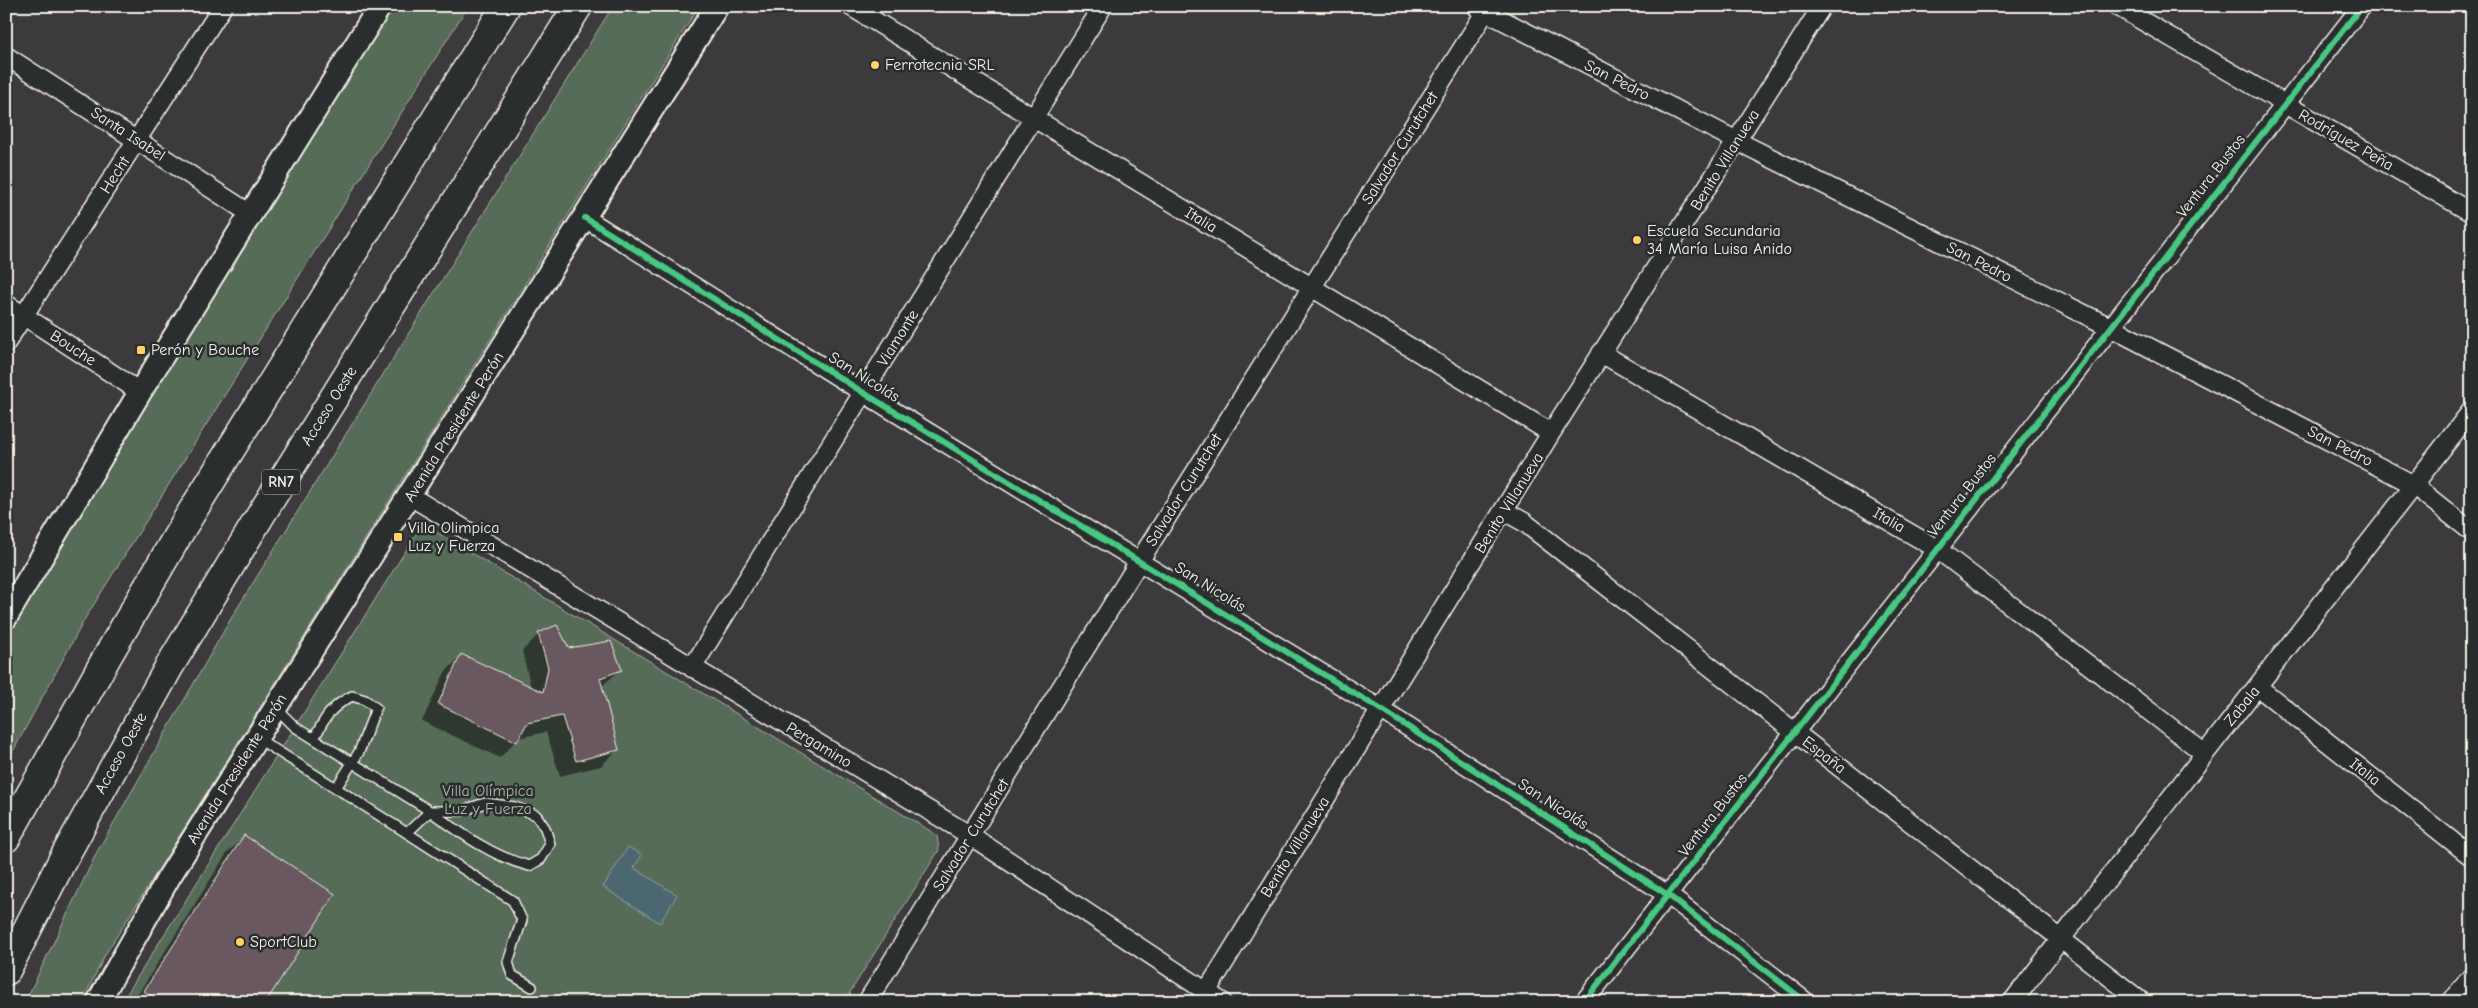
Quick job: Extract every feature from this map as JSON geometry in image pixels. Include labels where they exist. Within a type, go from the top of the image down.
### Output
[{"type":"highway","points":[[6,838],[92,683],[185,523],[506,6]]},
{"type":"highway","name":"Acceso Oeste","points":[[6,971],[62,861],[169,667],[262,513],[578,6]]},
{"type":"street","name":"Hecht","points":[[6,343],[223,6]]},
{"type":"street","points":[[6,617],[140,392],[380,6]]},
{"type":"street","name":"Avenida Presidente Perón","points":[[98,1002],[169,877],[717,6]]},
{"type":"street","name":"Italia","points":[[850,6],[1552,433]]},
{"type":"street","name":"Viamonte","points":[[692,668],[1103,6]]},
{"type":"street","name":"Benito Villanueva","points":[[1203,997],[1601,353],[1822,6]]},
{"type":"street","name":"Rodríguez Peña","points":[[2117,6],[2472,213]]},
{"type":"street","name":"Ventura Bustos","points":[[1584,1002],[2362,6]]},
{"type":"street","name":"San Pedro","points":[[1484,8],[1737,141],[2110,328],[2412,484],[2472,532]]},
{"type":"street","name":"Salvador Curutchet","points":[[867,1002],[1484,8]]},
{"type":"street","name":"Santa Isabel","points":[[6,56],[138,140],[249,214]]},
{"type":"street","name":"San Nicolás","points":[[585,218],[864,393],[1380,708],[1668,895],[1806,1002]]},
{"type":"street","name":"Bouche","points":[[6,304],[140,392]]},
{"type":"street","name":"Italia","points":[[1601,353],[1938,548],[2204,753]]},
{"type":"street","name":"Zabala","points":[[2012,1002],[2204,753],[2258,687],[2412,484],[2472,410]]},
{"type":"street","name":"Pergamino","points":[[410,496],[971,836],[1203,997],[1222,1002]]},
{"type":"street","name":"España","points":[[1504,511],[1524,522],[2142,1002]]},
{"type":"street","name":"Italia","points":[[2258,687],[2472,857]]},
{"type":"street","points":[[2451,1002],[2472,976]]},
{"type":"lane","points":[[314,739],[321,724],[337,704],[352,696],[365,700],[376,708],[359,752],[336,788]]},
{"type":"lane","points":[[276,708],[295,727],[430,811],[477,844],[514,863],[529,866],[541,860],[550,844],[545,828],[536,815],[515,806],[485,803],[461,811],[430,811],[407,833]]},
{"type":"lane","points":[[257,738],[513,902],[522,920],[508,962],[512,975],[532,987]]},
{"type":"green space","points":[[388,6],[468,6],[86,617],[6,764],[6,635],[117,447]]},
{"type":"green space","points":[[613,6],[699,6],[105,955],[82,1002],[25,1002],[97,852],[233,615]]},
{"type":"green space","name":"Villa Olímpica Luz y Fuerza","points":[[428,527],[937,835],[939,850],[844,1002],[133,1002],[125,997],[420,528]]},
{"type":"water","points":[[628,847],[642,855],[634,868],[677,895],[660,923],[603,887]]},
{"type":"building","points":[[557,625],[569,648],[611,641],[622,670],[600,678],[619,750],[576,761],[562,716],[527,723],[517,742],[438,704],[461,654],[543,692],[548,668],[538,633]]},
{"type":"building","name":"SportClub","points":[[244,835],[335,894],[266,1002],[160,1002],[144,991]]},
{"type":"cycle path","points":[[1584,1002],[2362,6]]},
{"type":"cycle path","points":[[585,218],[864,393],[1380,709],[1668,895],[1806,1002]]},
{"type":"place","name":"Ferrotecnia SRL","points":[[875,65]]},
{"type":"place","name":"Escuela Secundaria 34 María Luisa Anido","points":[[1637,240]]},
{"type":"place","name":"Perón y Bouche","points":[[141,350]]},
{"type":"place","name":"Villa Olimpica Luz y Fuerza","points":[[398,537]]},
{"type":"place","name":"SportClub","points":[[240,942]]}]
